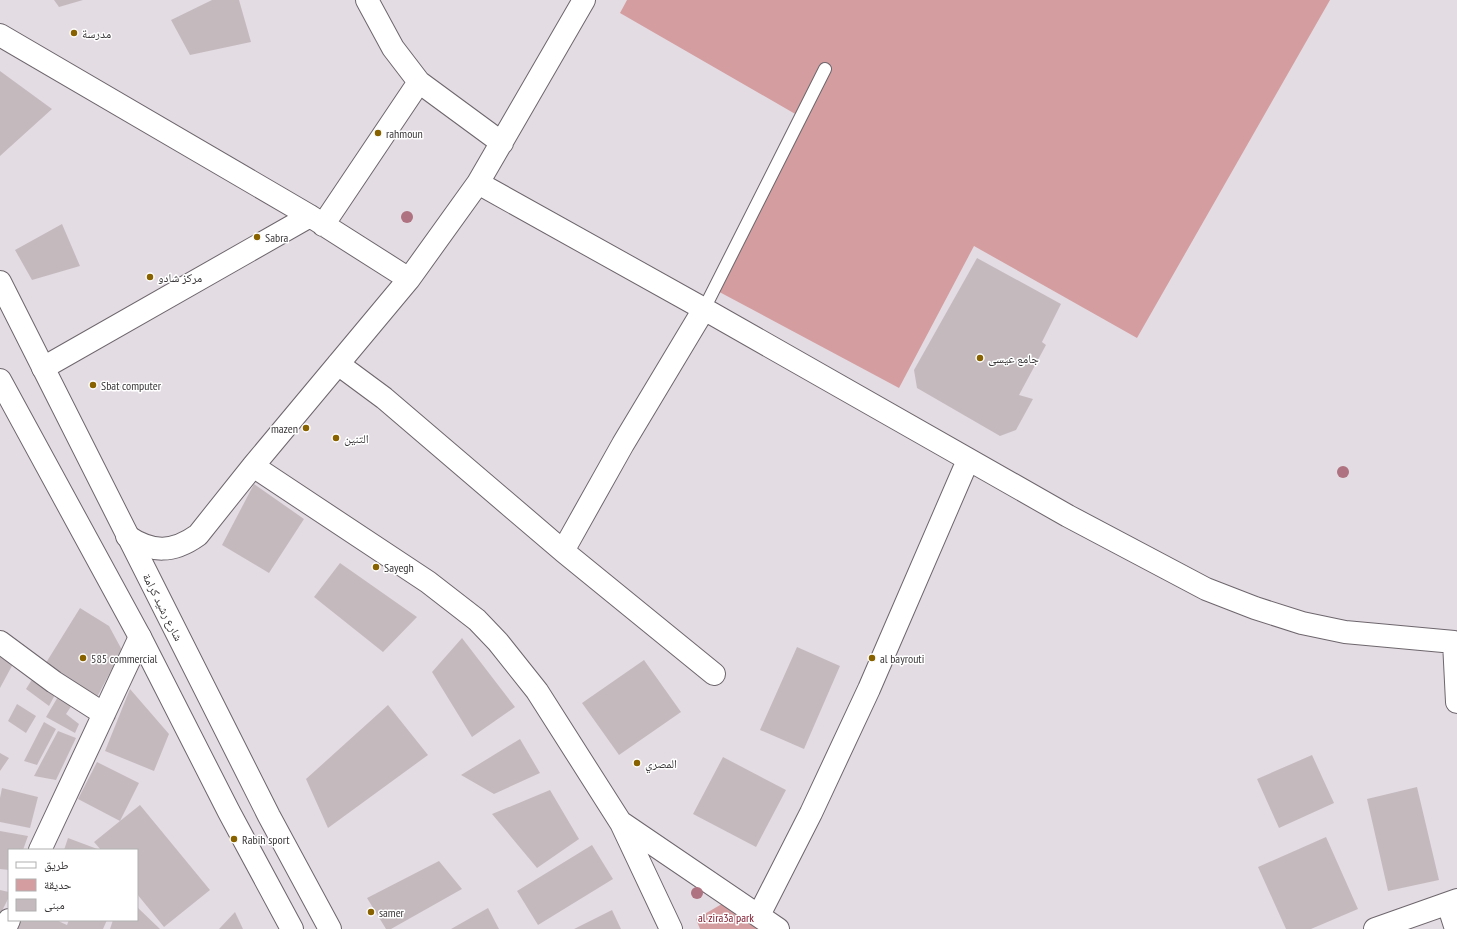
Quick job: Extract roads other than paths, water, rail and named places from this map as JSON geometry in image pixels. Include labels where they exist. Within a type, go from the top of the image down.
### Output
[{"type":"street","points":[[367,0],[393,48],[419,82],[502,143]]},
{"type":"street","points":[[127,536],[150,548],[163,549],[176,547],[188,542],[198,535],[253,466],[409,279],[478,183],[584,0]]},
{"type":"street","points":[[0,34],[316,221],[409,279]]},
{"type":"street","points":[[43,368],[316,221],[419,82]]},
{"type":"street","points":[[478,183],[704,308],[1068,516],[1206,589],[1255,608],[1302,623],[1345,632],[1454,642],[1457,702]]},
{"type":"street","name":"شارع رشيد كرامة","points":[[0,282],[269,816],[330,929]]},
{"type":"street","points":[[563,551],[623,444],[704,308]]},
{"type":"street","points":[[338,364],[384,398],[563,551],[714,674]]},
{"type":"street","points":[[2,390],[140,637],[225,805],[292,929]]},
{"type":"street","points":[[759,915],[811,813],[869,688],[968,460]]},
{"type":"street","points":[[253,466],[428,582],[477,620],[519,666],[537,691],[621,823],[671,929]]},
{"type":"street","points":[[40,849],[140,637]]},
{"type":"street","points":[[0,642],[54,682],[104,714]]},
{"type":"street","points":[[621,823],[778,929]]},
{"type":"street","points":[[1375,929],[1453,902],[1456,929]]},
{"type":"lane","points":[[704,308],[825,69]]},
{"type":"place","name":"مدرسة","points":[[74,33]]},
{"type":"place","name":"rahmoun","points":[[378,133]]},
{"type":"place","name":"Sabra","points":[[257,237]]},
{"type":"place","name":"مركز شادو","points":[[150,277]]},
{"type":"place","name":"جامع عيسى","points":[[980,358]]},
{"type":"place","name":"Sbat computer","points":[[93,385]]},
{"type":"place","name":"mazen","points":[[306,428]]},
{"type":"place","name":"التنين","points":[[336,438]]},
{"type":"place","name":"Sayegh","points":[[376,567]]},
{"type":"place","name":"585 commercial","points":[[83,658]]},
{"type":"place","name":"al bayrouti","points":[[872,658]]},
{"type":"place","name":"المصري","points":[[637,763]]},
{"type":"place","name":"Rabih sport","points":[[234,839]]},
{"type":"place","name":"samer","points":[[371,912]]},
{"type":"park label","name":"al zira3a park","points":[[726,917]]}]
